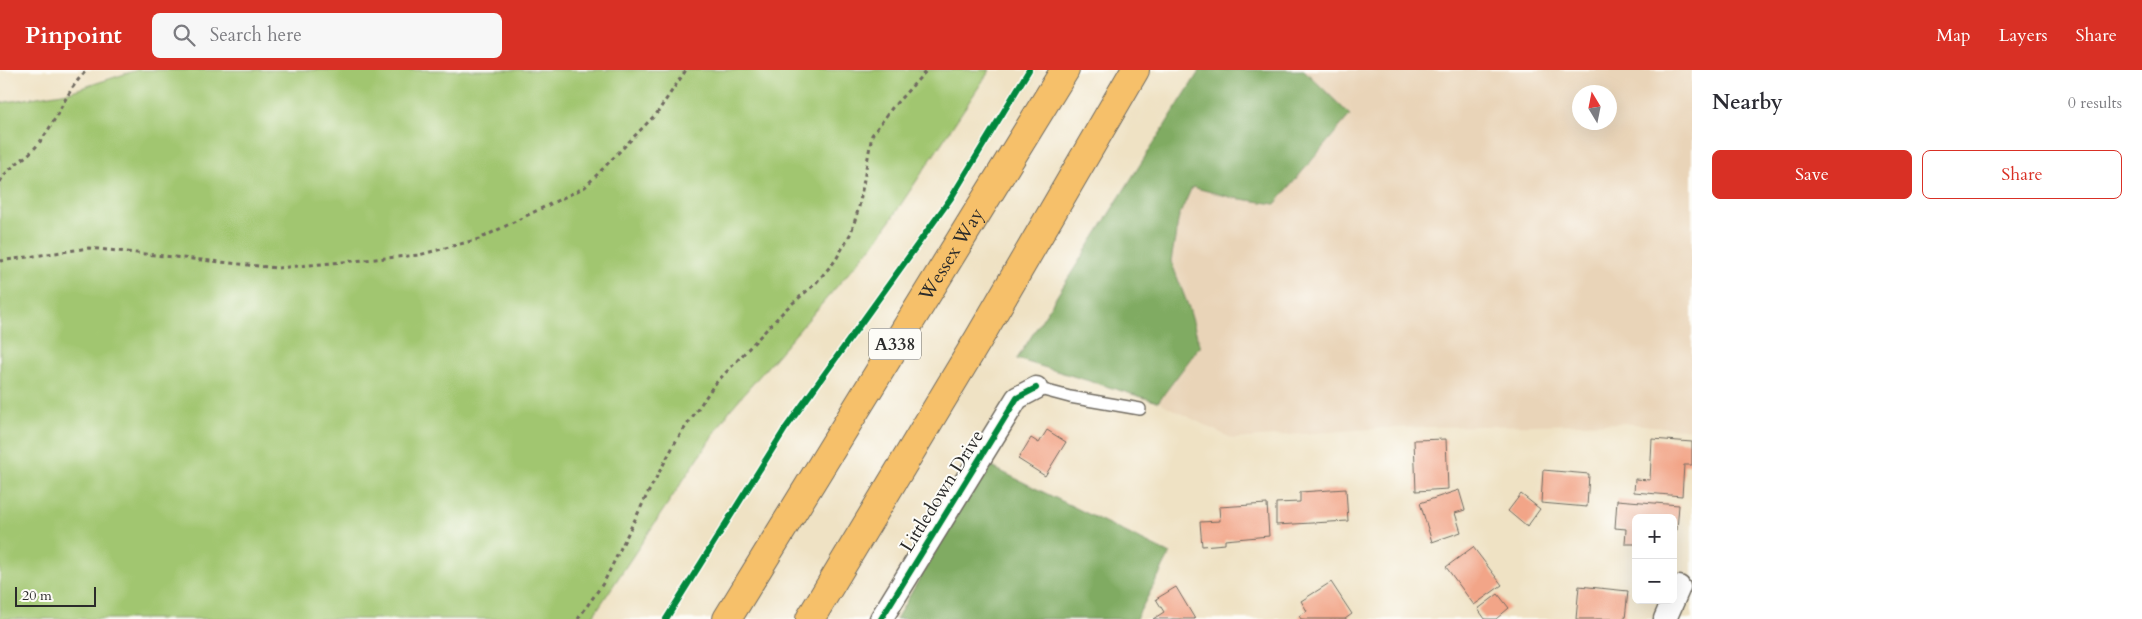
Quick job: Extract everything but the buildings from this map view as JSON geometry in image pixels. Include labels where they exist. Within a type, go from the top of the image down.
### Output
[{"type":"highway","name":"Wessex Way","points":[[727,619],[1065,70]]},
{"type":"highway","points":[[810,619],[979,338],[1135,70]]},
{"type":"street","name":"Littledown Drive","points":[[881,619],[1017,398],[1036,388]]},
{"type":"street","points":[[1665,619],[1679,587]]},
{"type":"lane","points":[[1036,388],[1070,397],[1140,409]]},
{"type":"path","points":[[0,182],[35,148],[59,114],[76,80],[87,70]]},
{"type":"path","points":[[0,262],[89,248],[277,268],[419,255],[470,241],[585,187],[657,113],[686,70]]},
{"type":"path","points":[[578,619],[604,582],[676,441],[714,385],[786,309],[815,284],[835,261],[852,233],[859,207],[872,135],[892,108],[927,70]]},
{"type":"shaded area","points":[[1200,70],[1692,70],[1692,430],[1623,423],[1386,428],[1233,439],[1158,402],[1017,359]]},
{"type":"green space","points":[[137,70],[990,70],[878,239],[730,410],[591,619],[0,619],[0,103],[69,92]]},
{"type":"green space","points":[[1200,70],[1304,70],[1350,115],[1275,204],[1234,198],[1192,187],[1179,216],[1171,261],[1189,308],[1200,346],[1158,402],[1017,359]]},
{"type":"green space","points":[[986,464],[1170,554],[1136,619],[896,619]]},
{"type":"cycle path","points":[[666,619],[785,429],[951,198],[1029,70]]},
{"type":"cycle path","points":[[881,619],[1017,398],[1036,388]]}]
